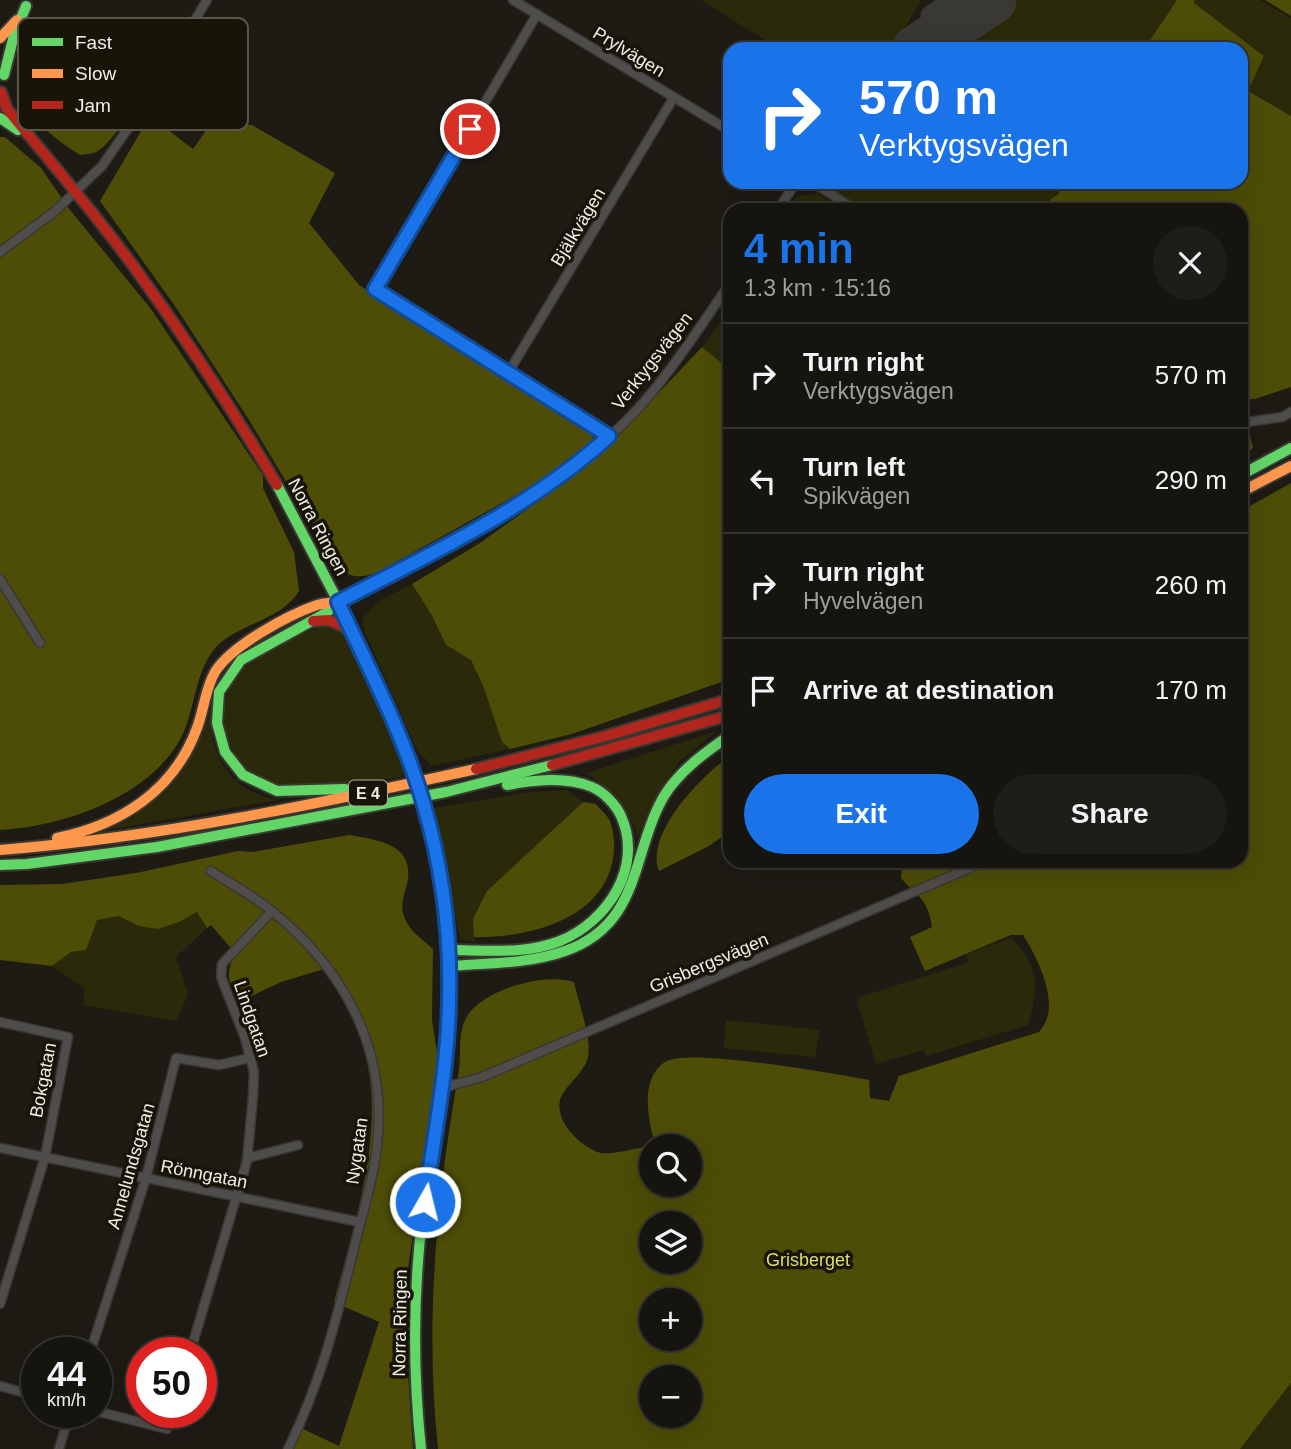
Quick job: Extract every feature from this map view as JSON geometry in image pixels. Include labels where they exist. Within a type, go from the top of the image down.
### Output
[{"type":"main road","points":[[0,38],[28,3]]},
{"type":"main road","points":[[1,93],[2,70],[18,26]]},
{"type":"main road","name":"Norra Ringen","points":[[1,93],[7,109],[18,123]]},
{"type":"main road","name":"Norra Ringen","points":[[0,118],[30,138]]},
{"type":"main road","name":"Norra Ringen","points":[[24,130],[132,265],[236,417],[338,602],[409,761],[427,817],[442,895],[448,950],[449,1000],[442,1088],[422,1221],[416,1296],[415,1369],[421,1449]]},
{"type":"main road","points":[[1248,471],[1291,448]]},
{"type":"main road","points":[[1248,488],[1291,466]]},
{"type":"main road","name":"E 4","points":[[338,602],[326,613],[241,660],[219,692],[216,723],[225,752],[243,775],[277,791],[396,787]]},
{"type":"main road","name":"E 4","points":[[0,849],[99,827],[131,812],[169,779],[184,759],[217,669],[243,644],[318,604],[338,602]]},
{"type":"main road","points":[[312,621],[334,621],[351,630]]},
{"type":"main road","name":"E 4","points":[[0,849],[131,837],[396,787],[616,733],[723,701]]},
{"type":"main road","name":"E 4","points":[[0,865],[157,847],[446,792],[723,717]]},
{"type":"main road","points":[[449,966],[533,959],[567,950],[594,936],[615,915],[632,887],[651,823],[666,794],[694,761],[723,740]]},
{"type":"main road","name":"E 4","points":[[446,792],[477,792],[519,782],[566,780],[599,791],[618,808],[630,838],[628,866],[615,897],[604,911],[575,933],[561,941],[534,947],[448,950]]},
{"type":"street","points":[[195,18],[206,0]]},
{"type":"street","name":"Prylvägen","points":[[513,0],[723,127]]},
{"type":"street","points":[[537,15],[375,289],[609,436]]},
{"type":"street","name":"Bjälkvägen","points":[[508,373],[674,97]]},
{"type":"street","points":[[0,252],[76,193],[102,166],[127,130]]},
{"type":"street","points":[[823,189],[845,203]]},
{"type":"street","name":"Verktygsvägen","points":[[338,602],[528,499],[593,451],[642,404],[671,369],[723,293]]},
{"type":"street","points":[[1248,422],[1282,417],[1291,412]]},
{"type":"street","points":[[0,579],[40,643]]},
{"type":"street","name":"Grisbergsvägen","points":[[442,1088],[482,1077],[970,868]]},
{"type":"street","name":"Nygatan","points":[[211,871],[272,911],[306,942],[336,976],[357,1015],[370,1051],[378,1103],[379,1135],[327,1356],[288,1449]]},
{"type":"street","name":"Lindgatan","points":[[195,1337],[247,1158],[254,1072],[245,1038],[221,977],[222,964],[272,911]]},
{"type":"street","name":"Bokgatan","points":[[0,1022],[68,1037],[45,1157]]},
{"type":"street","name":"Annelundsgatan","points":[[95,1337],[146,1178],[176,1058],[219,1065],[249,1058]]},
{"type":"street","points":[[247,1158],[298,1145]]},
{"type":"street","name":"Rönngatan","points":[[0,1148],[360,1222]]},
{"type":"street","points":[[0,1304],[45,1157]]},
{"type":"street","points":[[0,1386],[21,1392]]},
{"type":"street","points":[[59,1449],[66,1428]]},
{"type":"shaded area","points":[[701,0],[921,0],[897,42],[768,42]]},
{"type":"shaded area","points":[[1012,0],[1177,0],[1149,42],[951,42]]},
{"type":"shaded area","points":[[1260,0],[1291,18],[1291,116],[1248,92],[1264,56],[1193,2]]},
{"type":"shaded area","points":[[831,189],[1059,189],[1051,203],[853,203]]},
{"type":"shaded area","points":[[817,193],[832,203],[793,203],[796,197]]},
{"type":"shaded area","points":[[723,319],[723,365],[702,347]]},
{"type":"shaded area","points":[[412,584],[446,645],[471,660],[484,688],[502,742],[510,749],[432,766],[417,750],[365,632],[362,619],[379,601]]},
{"type":"shaded area","points":[[332,625],[340,628],[351,641],[392,733],[407,776],[334,785],[270,783],[252,772],[239,759],[230,744],[225,728],[224,710],[228,693],[236,677],[257,657],[300,635]]},
{"type":"shaded area","points":[[211,710],[214,742],[218,757],[226,769],[247,789],[278,800],[107,830],[134,817],[201,736]]},
{"type":"shaded area","points":[[717,731],[679,762],[658,792],[638,837],[618,800],[586,773]]},
{"type":"shaded area","points":[[567,790],[583,802],[562,821],[473,919],[475,942],[460,940],[434,808],[529,792]]},
{"type":"shaded area","points":[[197,911],[207,928],[176,957],[188,994],[176,1021],[83,1005],[85,989],[52,966],[71,952],[86,949],[96,920],[118,915],[139,926],[179,922]]},
{"type":"shaded area","points":[[1011,938],[1027,958],[1035,978],[1034,1000],[1028,1025],[926,1056],[924,1050],[876,1064],[857,1001],[860,997],[969,962],[966,954]]},
{"type":"shaded area","points":[[726,1020],[820,1030],[815,1057],[724,1048]]},
{"type":"shaded area","points":[[1291,1383],[1291,1449],[1240,1449]]},
{"type":"green space","points":[[1177,0],[1194,0],[1194,3],[1246,42],[1149,42]]},
{"type":"green space","points":[[1265,0],[1291,0],[1291,16]]},
{"type":"green space","points":[[1248,44],[1264,56],[1248,91]]},
{"type":"green space","points":[[1248,91],[1291,116],[1291,387],[1248,399],[1248,203],[1049,203],[1060,189],[1248,189]]},
{"type":"green space","points":[[248,125],[252,125],[335,173],[309,223],[359,285],[591,427],[594,443],[549,477],[378,572],[349,575],[339,570],[249,420],[177,309],[100,201],[142,130],[168,130],[193,149],[206,130],[248,130]]},
{"type":"green space","points":[[46,130],[118,130],[96,152],[80,155]]},
{"type":"green space","points":[[0,137],[5,137],[41,168],[70,210],[151,309],[263,475],[263,488],[294,552],[299,591],[282,609],[236,632],[216,647],[203,668],[182,736],[168,757],[150,776],[128,791],[77,815],[25,828],[0,830]]},
{"type":"green space","points":[[702,347],[723,364],[723,681],[572,734],[510,749],[502,742],[484,688],[471,660],[446,645],[412,584],[480,543],[579,472],[616,438]]},
{"type":"green space","points":[[1248,432],[1249,432],[1253,448],[1248,451]]},
{"type":"green space","name":"Grisberget","points":[[1291,483],[1291,1383],[1240,1449],[438,1449],[433,1356],[435,1263],[461,1034],[465,1020],[473,1009],[498,992],[514,986],[547,980],[574,982],[589,1049],[583,1068],[561,1097],[559,1106],[564,1124],[577,1139],[601,1153],[639,1148],[639,1197],[702,1197],[702,1134],[652,1134],[648,1111],[649,1088],[658,1068],[667,1061],[681,1058],[733,1060],[869,1080],[870,1098],[889,1101],[899,1076],[1039,1032],[1046,1020],[1048,997],[1038,963],[1023,935],[1011,935],[925,971],[910,937],[932,927],[928,910],[901,878],[902,868],[1248,868],[1248,507]]},
{"type":"green space","points":[[723,761],[723,836],[659,871],[657,856],[667,823],[691,791]]},
{"type":"green space","points":[[583,802],[596,804],[610,821],[614,836],[612,864],[604,884],[592,900],[558,922],[537,929],[516,934],[474,937],[473,919],[487,891]]},
{"type":"green space","points":[[349,835],[392,846],[406,860],[407,884],[402,904],[404,916],[412,930],[433,949],[432,1020],[438,1058],[407,1276],[406,1343],[413,1449],[293,1449],[303,1429],[339,1446],[379,1322],[334,1302],[362,1192],[372,1119],[364,1045],[350,1009],[324,969],[281,982],[239,1002],[229,978],[235,953],[211,925],[207,928],[197,912],[158,929],[139,926],[119,916],[97,920],[86,950],[71,952],[52,966],[0,960],[0,885],[62,884],[136,873],[238,851],[253,852]]},
{"type":"taxiway","points":[[930,15],[952,0]]},
{"type":"taxiway","points":[[943,6],[955,24]]},
{"type":"runway","points":[[928,42],[992,0]]},
{"type":"traffic: fast","points":[[21,18],[26,6]]},
{"type":"traffic: fast","points":[[4,75],[18,25]]},
{"type":"traffic: fast","points":[[0,118],[18,130]]},
{"type":"traffic: fast","points":[[1248,471],[1291,448]]},
{"type":"traffic: fast","points":[[277,485],[353,630],[409,761]]},
{"type":"traffic: fast","points":[[338,602],[326,613],[241,660],[219,692],[217,723],[225,752],[243,775],[277,791],[345,789]]},
{"type":"traffic: fast","points":[[449,966],[537,958],[565,951],[590,939],[608,923],[621,905],[631,885],[653,818],[670,787],[686,770],[723,740]]},
{"type":"traffic: fast","points":[[0,865],[157,847],[446,792],[552,765]]},
{"type":"traffic: fast","points":[[448,950],[519,950],[560,941],[593,921],[617,890],[624,873],[628,854],[627,835],[619,812],[601,792],[592,787],[561,780],[507,785]]},
{"type":"traffic: fast","points":[[421,1449],[415,1363],[417,1277],[444,1058],[449,959]]},
{"type":"traffic: slow","points":[[0,38],[17,20]]},
{"type":"traffic: slow","points":[[1248,488],[1291,466]]},
{"type":"traffic: slow","points":[[57,838],[80,832],[123,814],[159,787],[187,750],[215,672],[234,652],[261,632],[291,616],[317,605],[338,602]]},
{"type":"traffic: slow","points":[[0,850],[180,828],[298,807],[476,769]]},
{"type":"traffic: jam","points":[[1,92],[7,109],[18,122]]},
{"type":"traffic: jam","points":[[24,130],[103,226],[153,293],[226,402],[277,485]]},
{"type":"traffic: jam","points":[[313,621],[329,620],[351,630]]},
{"type":"traffic: jam","points":[[476,769],[606,736],[723,701]]},
{"type":"traffic: jam","points":[[552,765],[723,717]]},
{"type":"traffic: jam","points":[[409,761],[427,817]]},
{"type":"traffic: jam","points":[[427,817],[441,885],[449,959]]},
{"type":"route","points":[[425,1202],[447,1044],[449,966],[446,919],[437,859],[423,800],[400,738],[338,602],[528,499],[609,436],[375,289],[470,129]]}]
